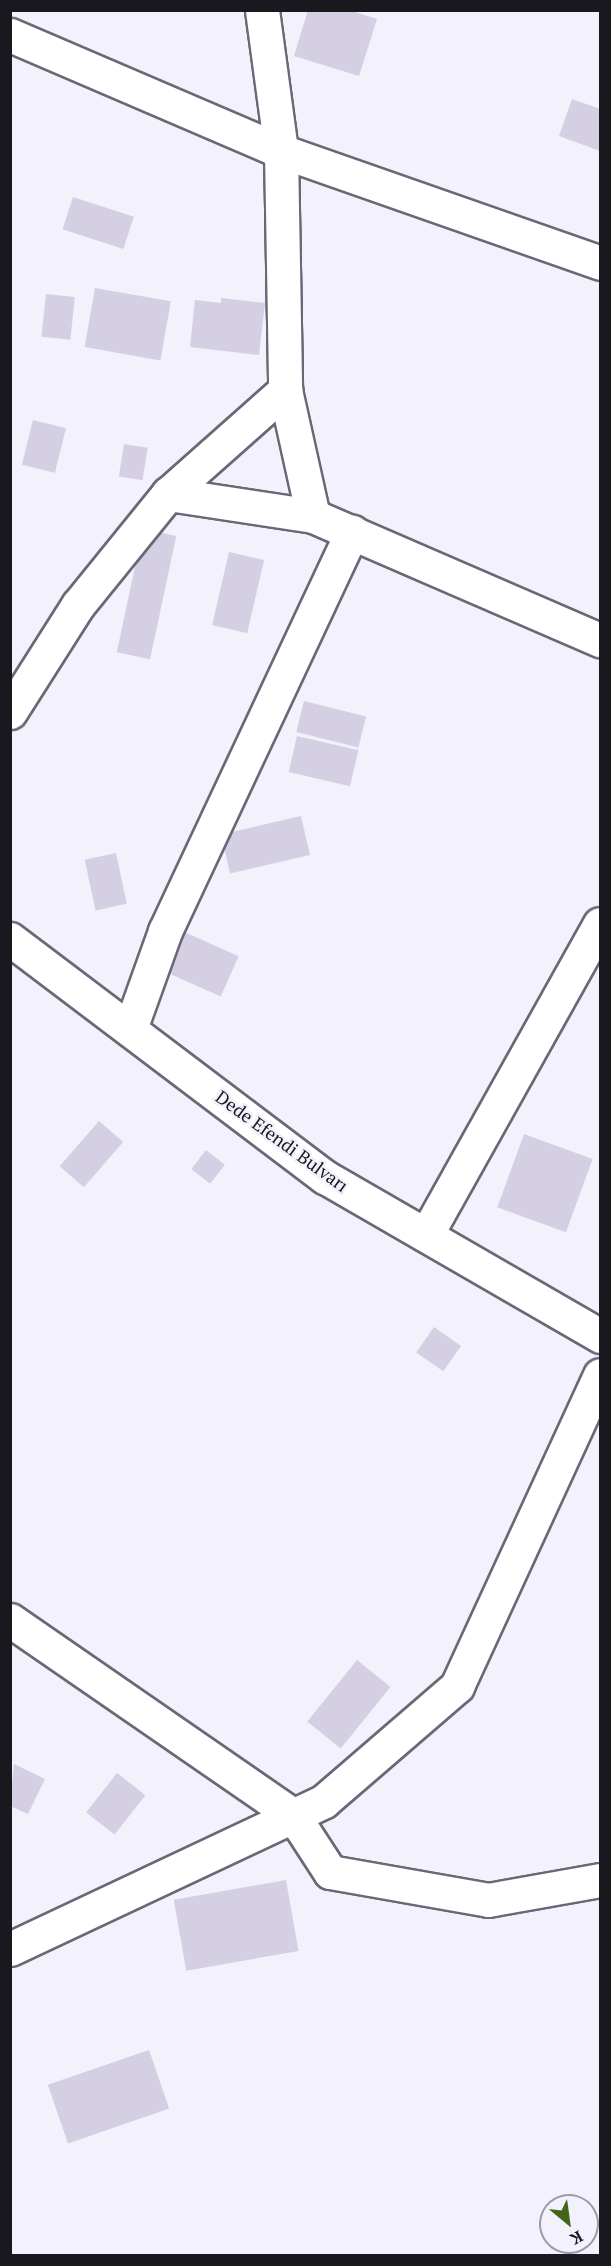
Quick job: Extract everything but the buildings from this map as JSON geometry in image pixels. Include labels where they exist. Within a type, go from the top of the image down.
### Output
[{"type":"street","points":[[262,10],[281,151],[285,390],[313,516]]},
{"type":"street","points":[[10,35],[281,151],[600,264]]},
{"type":"street","points":[[10,712],[78,605],[168,494],[285,390]]},
{"type":"street","points":[[168,494],[313,516],[600,640]]},
{"type":"street","points":[[130,1029],[165,931],[352,532]]},
{"type":"street","points":[[426,1235],[600,924]]},
{"type":"street","name":"Dede Efendi Bulvarı","points":[[10,939],[325,1177],[600,1336]]},
{"type":"street","points":[[10,1949],[324,1801],[457,1686],[600,1375]]},
{"type":"street","points":[[10,1620],[293,1815],[330,1872],[488,1900],[600,1880]]}]
